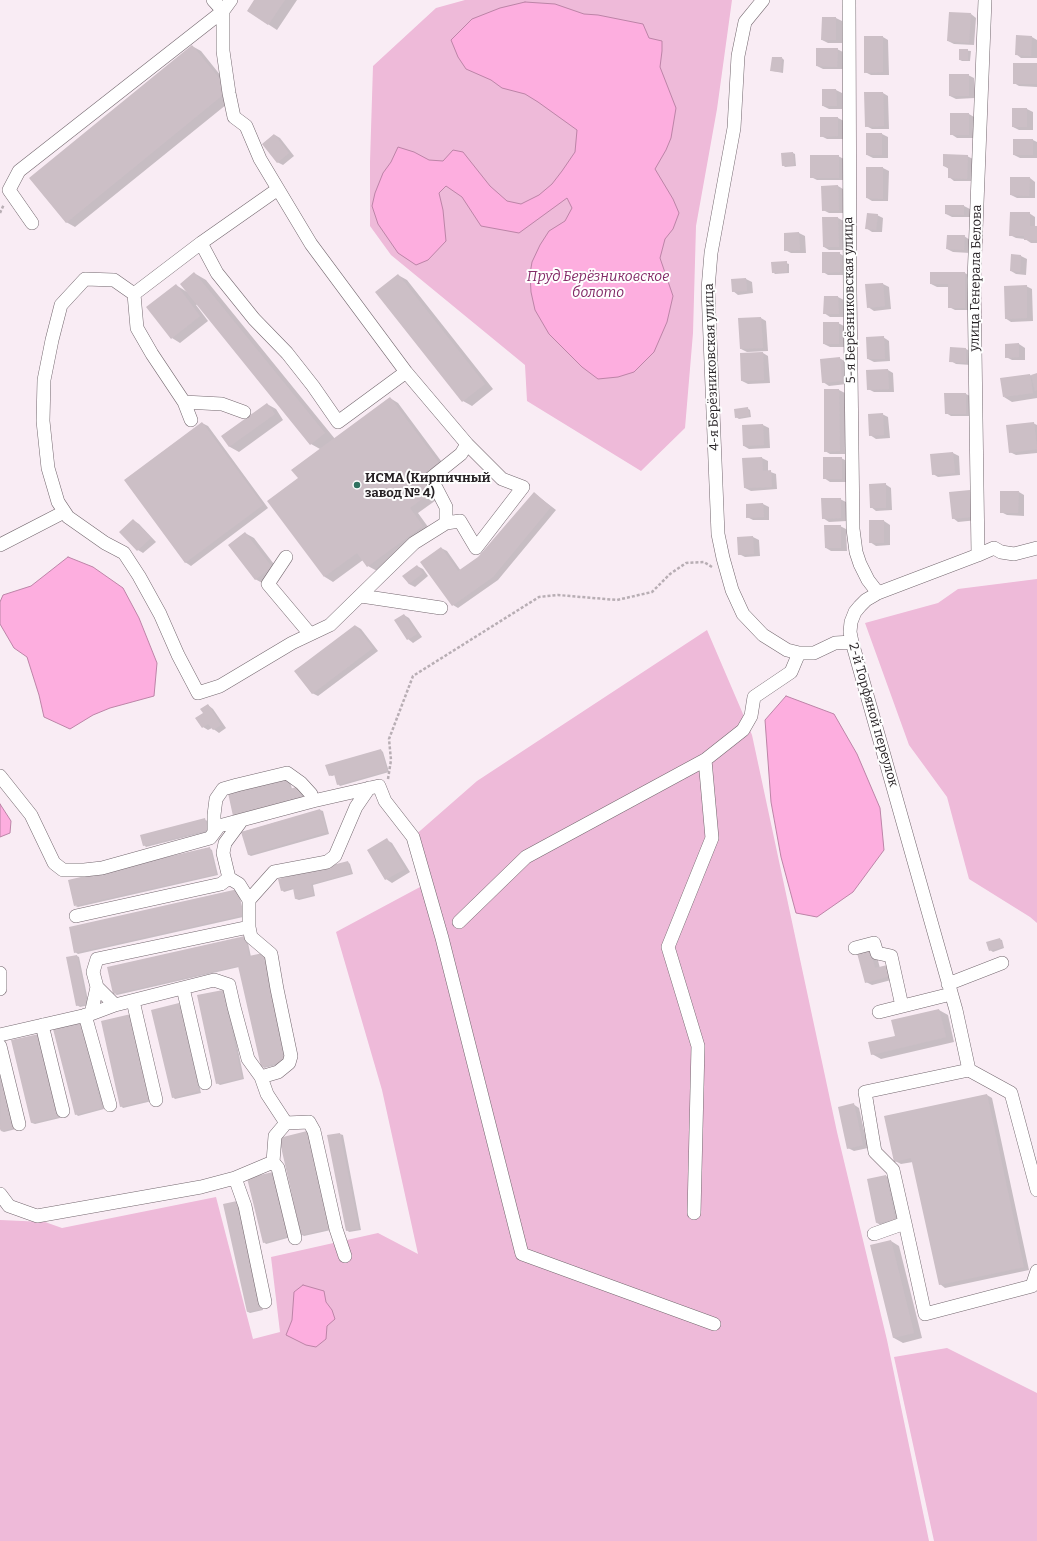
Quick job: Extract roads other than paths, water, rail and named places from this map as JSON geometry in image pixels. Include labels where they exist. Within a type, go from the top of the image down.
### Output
[{"type":"street","points":[[191,420],[184,402],[152,354],[137,328],[134,294],[114,280],[85,279],[61,305],[44,380],[43,421],[48,468],[58,502],[68,518],[105,543],[124,553],[139,576],[160,614],[178,655],[198,693],[220,686],[292,643],[330,625],[414,543],[446,523],[460,520],[476,548],[523,487],[502,479],[467,444],[406,372],[311,244],[260,159],[246,126],[234,117],[223,51],[223,11],[213,0]]},
{"type":"street","points":[[32,223],[9,190],[19,171],[223,11],[231,0]]},
{"type":"street","name":"4-я Берёзниковская улица","points":[[763,0],[745,22],[738,56],[734,128],[711,253],[708,289],[718,534],[732,590],[743,614],[758,631],[786,650],[799,653],[814,653],[835,643],[852,642]]},
{"type":"street","name":"5-я Берёзниковская улица","points":[[849,0],[850,291],[853,529],[856,552],[860,564],[868,580],[878,593]]},
{"type":"street","name":"улица Генерала Белова","points":[[978,555],[974,280],[984,0]]},
{"type":"street","points":[[134,294],[201,243],[278,188]]},
{"type":"street","points":[[201,243],[216,274],[254,319],[287,353],[313,386],[338,422],[406,372]]},
{"type":"street","points":[[184,402],[222,404],[244,412]]},
{"type":"street","points":[[446,523],[446,507],[431,478],[461,454],[467,444]]},
{"type":"street","points":[[0,545],[64,512]]},
{"type":"street","name":"2-й Торфяной переулок","points":[[969,1070],[956,1010],[852,642],[851,627],[855,612],[866,600],[878,593],[994,548],[1001,552],[1014,554],[1037,548]]},
{"type":"street","points":[[286,557],[268,584],[310,634]]},
{"type":"street","points":[[361,596],[441,608]]},
{"type":"street","points":[[459,922],[526,857],[705,760],[744,730],[751,716],[754,697],[790,672],[799,653]]},
{"type":"street","points":[[694,1212],[698,1046],[668,947],[712,838],[705,760]]},
{"type":"street","points":[[214,832],[216,799],[223,789],[287,773],[301,783],[311,794],[313,800]]},
{"type":"street","points":[[0,776],[31,815],[54,864],[63,870],[102,868],[210,838],[219,826],[313,800],[374,787]]},
{"type":"street","points":[[248,900],[274,872],[327,862],[335,856],[356,807],[374,787]]},
{"type":"street","points":[[374,787],[413,837],[442,938],[522,1254],[714,1324]]},
{"type":"street","points":[[242,820],[225,843],[223,853],[229,878],[239,884],[248,900],[248,927],[252,937],[271,954],[292,1056],[289,1063],[278,1072],[261,1078]]},
{"type":"street","points":[[76,916],[221,884],[229,878]]},
{"type":"street","points":[[115,1005],[97,987],[93,972],[97,959],[248,927]]},
{"type":"street","points":[[855,948],[874,943],[877,953],[891,956],[902,1006]]},
{"type":"street","points":[[879,1012],[902,1006],[950,989],[1002,963]]},
{"type":"street","points":[[0,972],[0,989]]},
{"type":"street","points":[[0,1035],[88,1015],[115,1005],[214,980],[229,985],[248,1059],[261,1078],[267,1094],[286,1123]]},
{"type":"street","points":[[97,987],[88,1015],[110,1105]]},
{"type":"street","points":[[183,988],[205,1082]]},
{"type":"street","points":[[133,1001],[156,1100]]},
{"type":"street","points":[[42,1025],[63,1111]]},
{"type":"street","points":[[0,1046],[19,1124]]},
{"type":"street","points":[[1037,1190],[1011,1093],[969,1070],[865,1092],[875,1152],[893,1170],[925,1314],[1032,1286],[1037,1271]]},
{"type":"street","points":[[295,1238],[278,1168],[273,1162],[275,1136],[286,1123],[309,1122],[314,1131],[336,1229],[345,1256]]},
{"type":"street","points":[[0,1194],[9,1206],[37,1216],[201,1187],[235,1178],[273,1162]]},
{"type":"street","points":[[235,1178],[245,1206],[265,1302]]},
{"type":"street","points":[[874,1234],[905,1223]]},
{"type":"water","name":"Пруд Берёзниковское болото","points":[[525,2],[555,4],[584,14],[598,15],[643,24],[649,38],[662,41],[660,67],[676,108],[671,138],[655,169],[673,199],[679,213],[673,229],[665,239],[660,258],[673,296],[667,322],[654,352],[634,372],[618,377],[598,379],[582,367],[549,334],[535,310],[531,292],[530,274],[532,262],[549,231],[565,221],[572,208],[567,198],[519,233],[481,226],[462,197],[446,186],[439,193],[443,210],[446,241],[428,260],[416,265],[398,253],[378,224],[372,206],[375,193],[383,173],[391,162],[398,147],[414,152],[429,160],[443,161],[453,150],[463,152],[490,186],[507,201],[521,204],[539,195],[552,184],[562,171],[575,152],[577,130],[525,94],[502,88],[491,80],[466,69],[458,57],[451,40],[472,19],[500,8]]},
{"type":"water","points":[[68,557],[93,567],[123,588],[139,618],[157,663],[154,696],[110,708],[93,715],[70,729],[44,717],[27,657],[14,648],[0,624],[0,602],[3,595],[31,586]]},
{"type":"water","points":[[786,696],[834,714],[857,754],[880,808],[884,850],[853,892],[817,917],[796,913],[781,857],[771,802],[765,720]]},
{"type":"water","points":[[0,804],[11,821],[10,833],[0,837]]},
{"type":"water","points":[[303,1285],[324,1291],[326,1302],[332,1310],[335,1319],[327,1326],[326,1339],[316,1347],[306,1345],[286,1335],[292,1320],[294,1292]]},
{"type":"place","name":"ИСМА (Кирпичный завод № 4)","points":[[357,485]]}]
